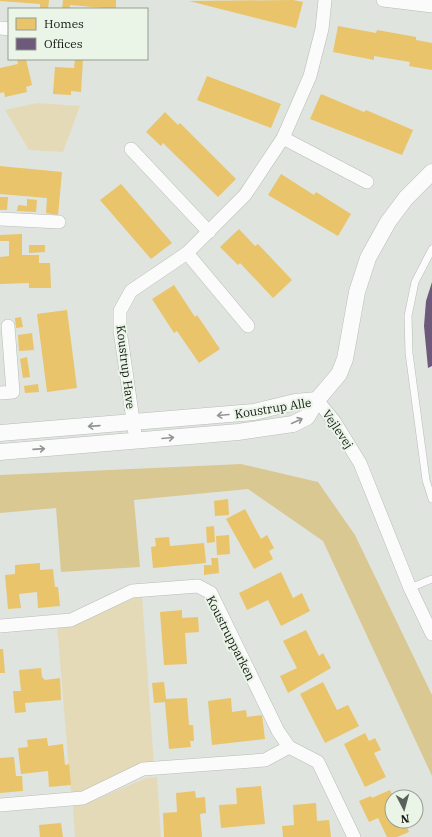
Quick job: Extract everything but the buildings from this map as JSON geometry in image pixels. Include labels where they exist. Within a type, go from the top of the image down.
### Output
[{"type":"street","name":"Koustrup Have","points":[[136,441],[120,330],[120,311],[130,291],[187,252],[245,195],[283,138],[310,76],[322,29],[325,0]]},
{"type":"street","points":[[383,0],[432,6]]},
{"type":"street","points":[[283,138],[367,182]]},
{"type":"street","points":[[131,149],[209,232]]},
{"type":"street","name":"Vejlevej","points":[[432,172],[406,198],[388,222],[368,258],[357,292],[345,359],[339,374],[317,400],[334,421],[360,463],[410,588],[432,634]]},
{"type":"street","points":[[0,219],[59,222]]},
{"type":"street","points":[[187,252],[248,326]]},
{"type":"street","points":[[0,393],[13,392],[8,326]]},
{"type":"street","name":"Koustrup Alle","points":[[0,434],[254,412],[295,402],[317,400]]},
{"type":"street","name":"Koustrup Alle","points":[[0,452],[238,432],[293,424],[307,417],[317,400]]},
{"type":"street","name":"Koustrupparken","points":[[0,626],[71,620],[132,591],[198,586],[211,593],[278,731],[289,747],[318,762],[354,837]]},
{"type":"street","points":[[0,804],[83,798],[143,769],[265,760],[289,747]]},
{"type":"lane","points":[[432,249],[416,282],[408,316],[409,353],[426,480],[432,498]]},
{"type":"lane","points":[[410,588],[432,579]]},
{"type":"shaded area","points":[[37,103],[80,106],[63,152],[29,150],[5,110]]},
{"type":"shaded area","points":[[241,464],[318,482],[355,535],[432,695],[432,776],[323,541],[248,489],[134,500],[140,567],[61,572],[56,508],[0,513],[0,475]]},
{"type":"shaded area","points":[[142,597],[154,765],[82,792],[71,793],[57,626],[67,625],[134,598]]},
{"type":"shaded area","points":[[157,777],[161,837],[75,837],[73,806],[83,805],[146,778]]}]
